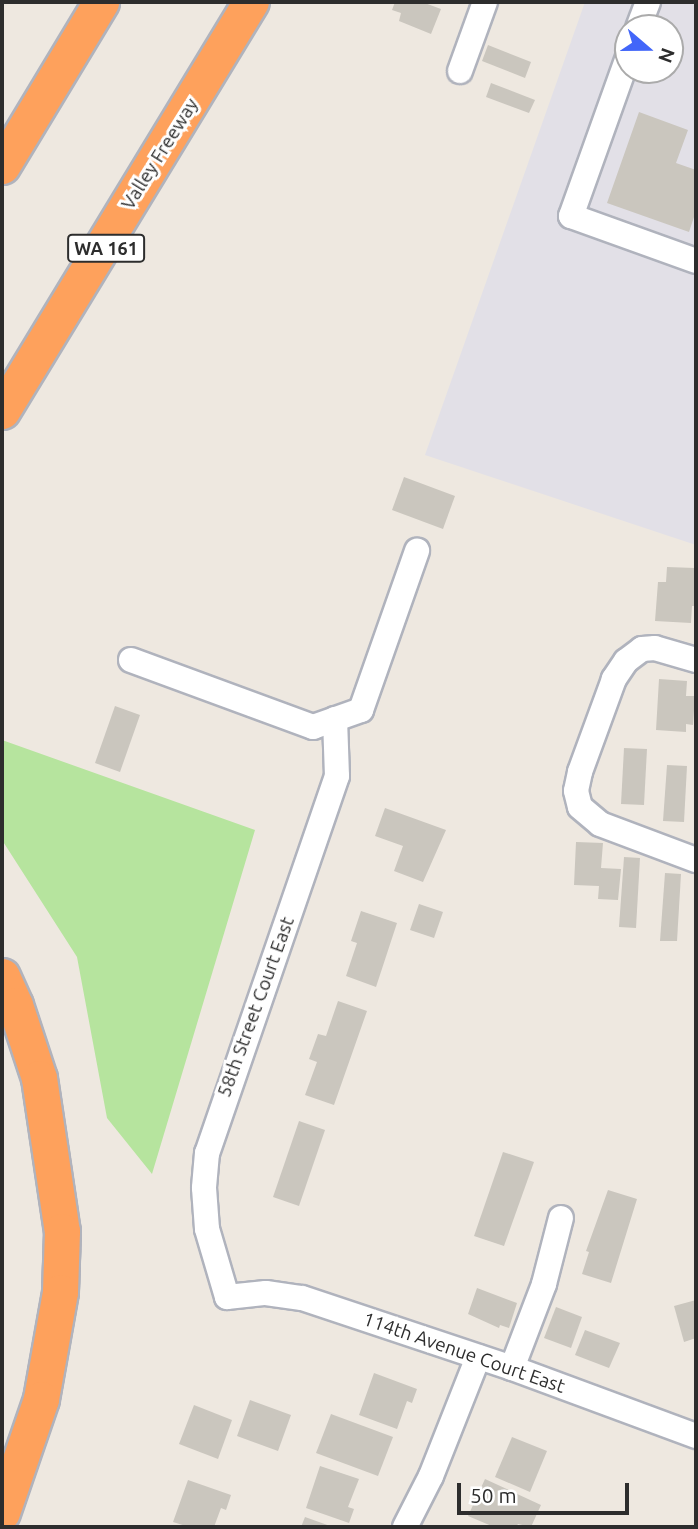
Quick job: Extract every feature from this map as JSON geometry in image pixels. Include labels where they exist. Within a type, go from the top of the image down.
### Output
[{"type":"highway","points":[[2,166],[101,2]]},
{"type":"highway","name":"Valley Freeway","points":[[2,411],[251,2]]},
{"type":"highway","name":"WA 161","points":[[2,428],[211,71]]},
{"type":"highway","points":[[2,976],[15,1005],[39,1078],[62,1231],[60,1292],[41,1399],[2,1512]]},
{"type":"street","points":[[460,71],[485,2]]},
{"type":"street","points":[[618,84],[571,216],[696,261]]},
{"type":"street","points":[[131,660],[313,727],[335,719],[361,709],[417,551]]},
{"type":"street","points":[[696,660],[655,648],[642,649],[633,655],[614,679],[580,772],[576,791],[580,807],[594,821],[696,860]]},
{"type":"street","name":"58th Street Court East","points":[[227,1297],[207,1229],[204,1188],[207,1153],[337,776],[335,719]]},
{"type":"street","points":[[512,1368],[544,1284],[561,1219]]},
{"type":"street","name":"114th Avenue Court East","points":[[227,1297],[266,1293],[302,1297],[512,1368],[696,1436]]},
{"type":"street","points":[[405,1527],[430,1476],[478,1357]]},
{"type":"shaded area","points":[[585,2],[696,2],[696,545],[425,455]]},
{"type":"green space","points":[[2,740],[255,830],[152,1174],[107,1118],[77,957],[2,840]]},
{"type":"building","points":[[395,2],[422,2],[441,9],[431,34],[399,21],[401,13],[392,10]]},
{"type":"building","points":[[488,45],[531,62],[525,78],[482,61]]},
{"type":"building","points":[[491,83],[535,100],[529,113],[486,97]]},
{"type":"building","points":[[639,112],[688,130],[676,163],[696,170],[696,211],[689,232],[607,203]]},
{"type":"building","points":[[404,477],[455,496],[443,529],[392,510]]},
{"type":"building","points":[[667,567],[695,568],[696,606],[692,606],[691,623],[655,621],[658,582],[666,582]]},
{"type":"building","points":[[659,679],[687,681],[686,696],[695,696],[693,725],[686,724],[686,732],[656,730]]},
{"type":"building","points":[[115,706],[140,715],[120,772],[95,763]]},
{"type":"building","points":[[624,748],[647,749],[644,805],[621,804]]},
{"type":"building","points":[[667,765],[687,766],[684,822],[663,821]]},
{"type":"building","points":[[385,808],[446,830],[423,882],[394,871],[403,846],[375,836]]},
{"type":"building","points":[[576,842],[603,843],[601,868],[621,869],[618,900],[598,899],[599,886],[574,885]]},
{"type":"building","points":[[624,857],[640,858],[636,928],[619,927]]},
{"type":"building","points":[[665,873],[681,874],[677,941],[660,941]]},
{"type":"building","points":[[419,904],[443,912],[434,938],[410,930]]},
{"type":"building","points":[[361,911],[397,923],[376,987],[346,976],[357,943],[351,941]]},
{"type":"building","points":[[338,1001],[367,1011],[334,1105],[305,1095],[317,1062],[309,1059],[318,1034],[326,1036]]},
{"type":"building","points":[[299,1121],[325,1130],[299,1206],[273,1197]]},
{"type":"building","points":[[503,1152],[534,1162],[504,1246],[474,1236]]},
{"type":"building","points":[[608,1190],[637,1199],[611,1283],[582,1274],[589,1252],[586,1251]]},
{"type":"building","points":[[477,1288],[517,1303],[509,1328],[500,1325],[499,1328],[468,1314]]},
{"type":"building","points":[[696,1300],[696,1338],[684,1342],[674,1306]]},
{"type":"building","points":[[556,1307],[582,1317],[571,1348],[544,1338]]},
{"type":"building","points":[[585,1330],[620,1343],[609,1368],[575,1355]]},
{"type":"building","points":[[374,1373],[417,1389],[412,1403],[407,1401],[397,1429],[359,1415]]},
{"type":"building","points":[[250,1400],[291,1415],[278,1451],[237,1436]]},
{"type":"building","points":[[194,1405],[232,1420],[218,1459],[179,1444]]},
{"type":"building","points":[[331,1414],[393,1437],[378,1476],[316,1453]]},
{"type":"building","points":[[512,1437],[547,1451],[530,1492],[495,1477]]},
{"type":"building","points":[[320,1466],[359,1479],[348,1507],[354,1509],[349,1523],[306,1508]]},
{"type":"building","points":[[485,1479],[541,1505],[531,1527],[518,1524],[516,1527],[494,1527],[468,1516]]},
{"type":"building","points":[[188,1480],[231,1495],[226,1510],[221,1508],[214,1527],[189,1527],[173,1522]]},
{"type":"building","points":[[305,1517],[333,1527],[301,1527]]}]
